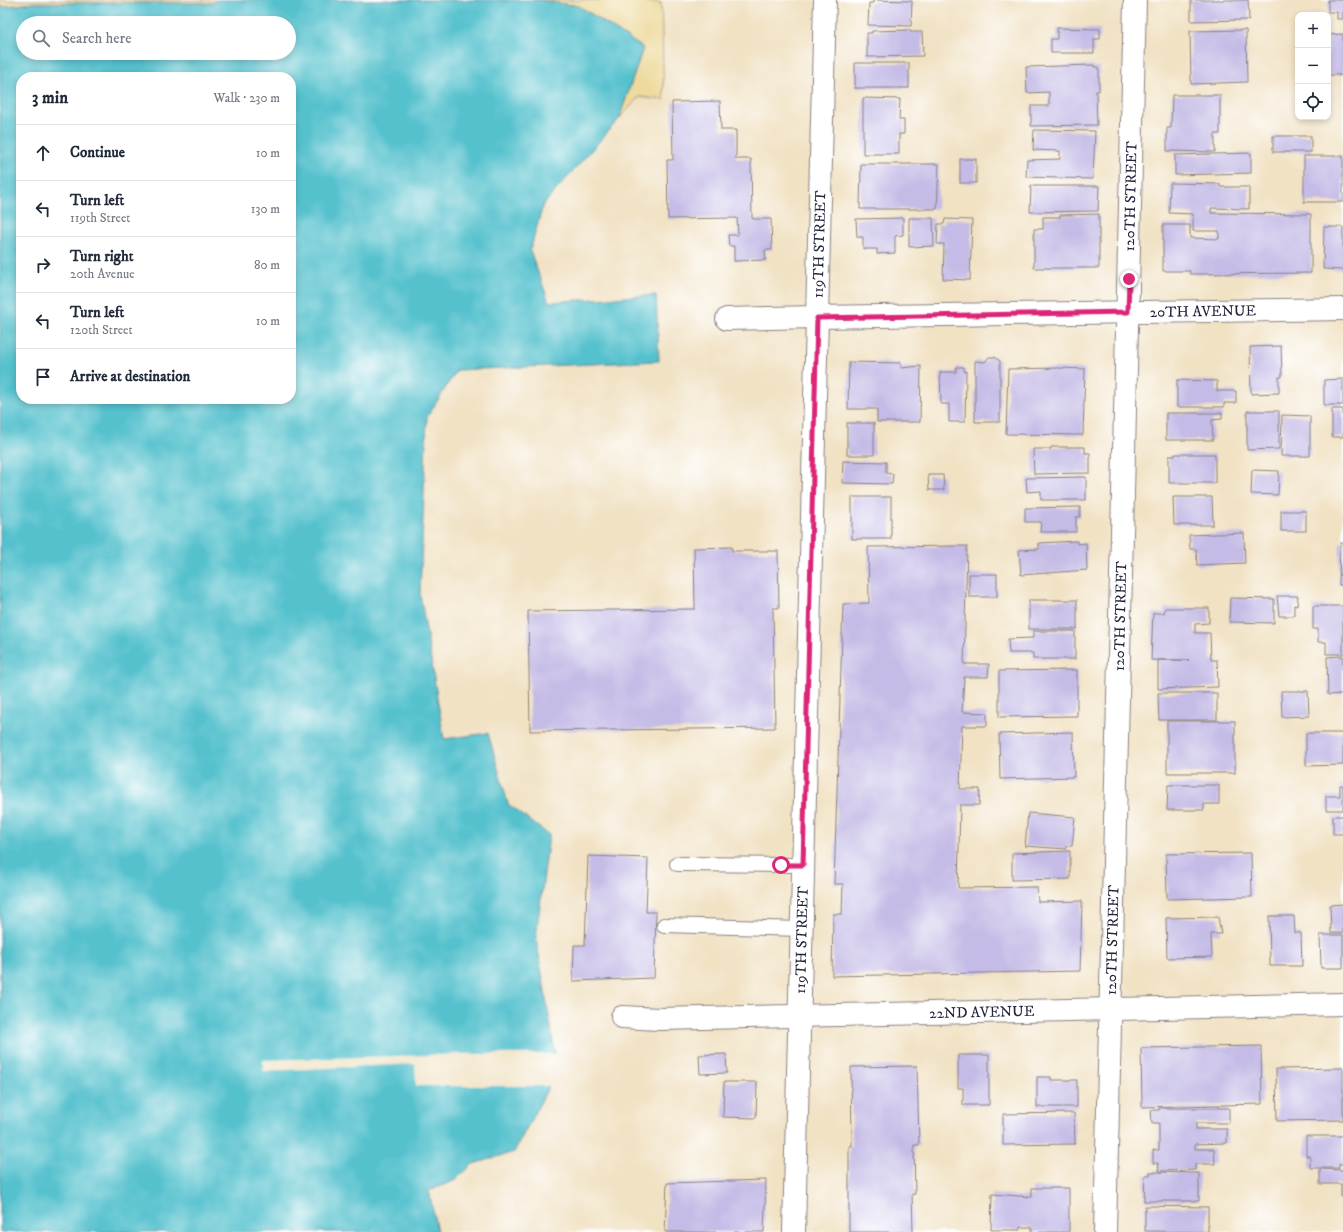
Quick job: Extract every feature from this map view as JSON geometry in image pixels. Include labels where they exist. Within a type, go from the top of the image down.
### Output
[{"type":"street","name":"119TH STREET","points":[[794,1232],[825,0]]},
{"type":"street","name":"120TH STREET","points":[[1105,1232],[1136,0]]},
{"type":"street","name":"20TH AVENUE","points":[[727,319],[1343,309]]},
{"type":"street","name":"22ND AVENUE","points":[[622,1017],[659,1018],[1343,1004]]},
{"type":"lane","points":[[678,864],[803,865]]},
{"type":"lane","points":[[664,925],[801,929]]},
{"type":"sand","points":[[0,0],[219,0],[212,3],[33,3],[0,7]]},
{"type":"sand","points":[[537,0],[629,0],[661,3],[664,100],[639,97],[619,119],[643,48],[579,6]]},
{"type":"water","points":[[219,0],[537,0],[579,6],[643,48],[619,119],[543,205],[530,251],[549,302],[656,295],[659,361],[457,370],[427,417],[420,593],[444,739],[488,733],[508,804],[549,835],[536,937],[555,1053],[548,1088],[514,1152],[473,1164],[454,1181],[429,1190],[437,1232],[0,1232],[0,7],[33,3],[212,3]]},
{"type":"pier","points":[[464,1054],[557,1054],[550,1086],[416,1086],[415,1064],[263,1071],[263,1060]]},
{"type":"building","points":[[873,0],[912,1],[911,26],[868,25],[869,3],[873,3]]},
{"type":"building","points":[[1191,0],[1248,0],[1249,20],[1191,21]]},
{"type":"building","points":[[1328,0],[1343,0],[1343,19],[1337,19],[1337,12],[1328,12]]},
{"type":"building","points":[[1057,28],[1100,29],[1100,39],[1094,39],[1094,53],[1051,53],[1051,39],[1057,39]]},
{"type":"building","points":[[910,30],[910,32],[922,32],[923,56],[867,57],[867,33],[872,33],[872,31]]},
{"type":"building","points":[[1246,30],[1247,82],[1191,84],[1190,31]]},
{"type":"building","points":[[1343,34],[1343,75],[1331,75],[1331,35]]},
{"type":"building","points":[[855,63],[909,63],[909,88],[855,88]]},
{"type":"building","points":[[1094,65],[1094,67],[1099,67],[1099,91],[1096,91],[1097,125],[1031,126],[1031,106],[1049,106],[1049,92],[1027,93],[1026,67]]},
{"type":"building","points":[[1172,95],[1220,95],[1220,134],[1215,134],[1215,152],[1167,151],[1167,128],[1171,128]]},
{"type":"building","points":[[863,98],[900,99],[899,120],[904,120],[904,134],[899,134],[899,154],[863,154]]},
{"type":"building","points":[[720,101],[721,130],[736,130],[736,159],[751,159],[752,218],[771,219],[772,250],[765,250],[766,260],[734,261],[734,246],[729,246],[728,235],[738,235],[737,218],[668,219],[667,160],[673,160],[672,102]]},
{"type":"building","points":[[1034,130],[1095,131],[1093,179],[1026,177],[1027,160],[1060,159],[1060,151],[1033,150]]},
{"type":"building","points":[[1273,136],[1311,136],[1311,152],[1273,152]]},
{"type":"building","points":[[1251,153],[1251,173],[1175,175],[1175,155]]},
{"type":"building","points":[[1304,156],[1343,156],[1343,202],[1304,202]]},
{"type":"building","points":[[960,159],[976,159],[976,183],[960,183]]},
{"type":"building","points":[[861,164],[939,164],[937,209],[860,209]]},
{"type":"building","points":[[1170,183],[1220,184],[1220,187],[1249,187],[1249,209],[1211,208],[1211,213],[1311,214],[1311,273],[1190,274],[1190,271],[1163,271],[1163,225],[1190,225],[1190,238],[1219,239],[1219,231],[1193,231],[1193,214],[1169,213]]},
{"type":"building","points":[[1031,186],[1099,186],[1098,211],[1030,212]]},
{"type":"building","points":[[1099,214],[1099,268],[1034,268],[1034,229],[1043,229],[1043,217]]},
{"type":"building","points":[[903,218],[903,235],[895,236],[895,253],[877,254],[877,249],[863,249],[863,237],[857,237],[856,219]]},
{"type":"building","points":[[909,218],[933,218],[934,246],[909,247]]},
{"type":"building","points":[[945,219],[972,220],[970,280],[943,279],[944,244],[937,244],[938,224],[944,224]]},
{"type":"building","points":[[1324,227],[1343,227],[1343,270],[1323,269]]},
{"type":"building","points":[[1281,346],[1282,377],[1279,377],[1279,393],[1251,394],[1250,347]]},
{"type":"building","points":[[989,357],[995,357],[1000,361],[1000,422],[975,422],[975,361],[985,362]]},
{"type":"building","points":[[849,362],[901,363],[901,368],[921,366],[920,422],[877,422],[877,409],[848,409]]},
{"type":"building","points":[[956,367],[964,367],[964,371],[966,371],[965,422],[949,422],[949,404],[941,404],[940,372],[956,372]]},
{"type":"building","points":[[1008,369],[1085,369],[1083,435],[1006,434]]},
{"type":"building","points":[[1343,379],[1343,405],[1324,405],[1324,380]]},
{"type":"building","points":[[1177,380],[1217,381],[1217,391],[1236,391],[1236,403],[1224,403],[1224,407],[1177,407]]},
{"type":"building","points":[[1332,409],[1343,409],[1343,437],[1332,437]]},
{"type":"building","points":[[1247,411],[1279,411],[1279,449],[1247,450]]},
{"type":"building","points":[[1166,413],[1222,413],[1222,419],[1212,420],[1213,440],[1166,440]]},
{"type":"building","points":[[1282,415],[1310,416],[1310,456],[1281,456]]},
{"type":"building","points":[[847,423],[874,423],[874,455],[847,455]]},
{"type":"building","points":[[1051,447],[1085,447],[1085,453],[1090,453],[1090,473],[1034,474],[1033,449],[1051,449]]},
{"type":"building","points":[[1175,454],[1215,454],[1215,483],[1169,483],[1169,456],[1175,456]]},
{"type":"building","points":[[843,461],[886,462],[886,473],[893,474],[892,484],[842,483]]},
{"type":"building","points":[[1252,470],[1279,471],[1278,495],[1251,494]]},
{"type":"building","points":[[928,475],[943,475],[944,490],[929,490]]},
{"type":"building","points":[[1086,477],[1086,500],[1041,500],[1041,491],[1027,492],[1026,478]]},
{"type":"building","points":[[852,497],[891,497],[891,539],[852,539]]},
{"type":"building","points":[[1173,497],[1212,497],[1213,525],[1174,525]]},
{"type":"building","points":[[1080,507],[1080,517],[1076,517],[1076,532],[1040,532],[1041,522],[1025,522],[1025,508]]},
{"type":"building","points":[[1281,511],[1306,511],[1306,531],[1281,531]]},
{"type":"building","points":[[1244,533],[1245,563],[1197,565],[1196,549],[1190,549],[1189,535]]},
{"type":"building","points":[[1077,541],[1077,544],[1086,543],[1087,570],[1021,575],[1019,550],[1039,549],[1039,543]]},
{"type":"building","points":[[1340,543],[1343,543],[1343,585],[1339,585]]},
{"type":"building","points":[[967,546],[964,664],[989,664],[988,677],[964,677],[962,712],[987,713],[987,726],[962,726],[960,789],[980,789],[979,805],[960,805],[958,888],[1037,887],[1038,902],[1082,901],[1080,971],[832,976],[833,914],[842,914],[843,884],[834,884],[843,604],[869,603],[868,547]]},
{"type":"building","points":[[732,547],[732,551],[778,551],[779,608],[773,608],[775,728],[530,731],[528,611],[695,609],[694,548]]},
{"type":"building","points":[[969,574],[997,574],[997,597],[969,597]]},
{"type":"building","points":[[1277,596],[1298,596],[1297,606],[1294,605],[1294,616],[1279,616]]},
{"type":"building","points":[[1230,598],[1274,599],[1274,623],[1229,622]]},
{"type":"building","points":[[1029,600],[1077,600],[1077,629],[1029,629]]},
{"type":"building","points":[[1313,606],[1343,606],[1343,654],[1326,654],[1326,642],[1318,642],[1318,629],[1313,629]]},
{"type":"building","points":[[1165,608],[1209,608],[1209,623],[1195,624],[1195,633],[1210,633],[1211,660],[1217,660],[1218,687],[1158,689],[1158,660],[1151,660],[1153,613],[1164,613]]},
{"type":"building","points":[[1033,631],[1075,631],[1075,659],[1033,659],[1033,653],[1009,653],[1008,639],[1033,638]]},
{"type":"building","points":[[1343,656],[1343,694],[1328,695],[1327,657]]},
{"type":"building","points":[[1077,670],[1077,716],[999,717],[999,671]]},
{"type":"building","points":[[1281,691],[1308,691],[1309,716],[1282,717]]},
{"type":"building","points":[[1158,693],[1217,693],[1217,720],[1159,720]]},
{"type":"building","points":[[1167,721],[1235,721],[1235,773],[1167,773]]},
{"type":"building","points":[[1073,732],[1074,777],[1000,779],[999,734]]},
{"type":"building","points":[[1306,733],[1343,733],[1343,765],[1306,766]]},
{"type":"building","points":[[1168,785],[1219,785],[1219,804],[1204,804],[1204,810],[1167,810]]},
{"type":"building","points":[[1340,785],[1343,785],[1343,810],[1326,810],[1326,796],[1340,796]]},
{"type":"building","points":[[1028,813],[1075,817],[1072,846],[1066,846],[1066,849],[1025,846]]},
{"type":"building","points":[[1333,816],[1343,816],[1343,834],[1333,834]]},
{"type":"building","points":[[1070,851],[1070,879],[1012,880],[1012,853]]},
{"type":"building","points":[[1251,853],[1252,897],[1167,899],[1166,854]]},
{"type":"building","points":[[588,856],[648,858],[646,912],[656,912],[654,978],[573,981],[574,945],[585,945]]},
{"type":"building","points":[[1343,904],[1343,933],[1331,933],[1330,905]]},
{"type":"building","points":[[1269,916],[1294,916],[1295,933],[1301,933],[1302,966],[1270,966]]},
{"type":"building","points":[[1218,917],[1221,934],[1211,934],[1212,957],[1167,958],[1166,918]]},
{"type":"building","points":[[1320,935],[1343,935],[1343,968],[1321,968]]},
{"type":"building","points":[[1261,1046],[1262,1104],[1142,1107],[1141,1048]]},
{"type":"building","points":[[726,1054],[727,1073],[700,1074],[699,1055]]},
{"type":"building","points":[[958,1055],[989,1055],[989,1105],[963,1105],[963,1088],[958,1088]]},
{"type":"building","points":[[917,1066],[919,1145],[914,1145],[915,1194],[912,1194],[913,1232],[849,1232],[849,1146],[852,1146],[851,1067]]},
{"type":"building","points":[[1343,1068],[1343,1120],[1277,1121],[1276,1069]]},
{"type":"building","points":[[1037,1077],[1051,1077],[1051,1080],[1077,1080],[1077,1107],[1037,1107]]},
{"type":"building","points":[[724,1082],[757,1082],[756,1118],[723,1117]]},
{"type":"building","points":[[1159,1108],[1229,1108],[1229,1123],[1196,1123],[1196,1129],[1227,1129],[1227,1143],[1195,1144],[1195,1149],[1214,1149],[1215,1164],[1195,1164],[1195,1170],[1159,1171],[1158,1163],[1153,1163],[1153,1150],[1159,1150],[1159,1123],[1152,1123],[1151,1110],[1159,1110]]},
{"type":"building","points":[[1074,1113],[1075,1144],[1003,1145],[1003,1114]]},
{"type":"building","points":[[1306,1136],[1343,1136],[1343,1164],[1339,1164],[1339,1168],[1310,1168],[1310,1156],[1306,1156]]},
{"type":"building","points":[[1320,1169],[1343,1170],[1343,1196],[1341,1196],[1341,1184],[1320,1184]]},
{"type":"building","points":[[1150,1172],[1199,1173],[1199,1201],[1144,1201],[1145,1175],[1150,1175]]},
{"type":"building","points":[[766,1180],[764,1232],[665,1232],[667,1183]]},
{"type":"building","points":[[1032,1188],[1069,1188],[1069,1232],[1032,1232],[1032,1227],[1020,1227],[1020,1230],[991,1230],[992,1194],[1032,1197]]},
{"type":"building","points":[[1145,1206],[1208,1207],[1208,1232],[1145,1231]]},
{"type":"route","points":[[781,865],[803,865],[817,318],[1128,312],[1129,279]]}]
